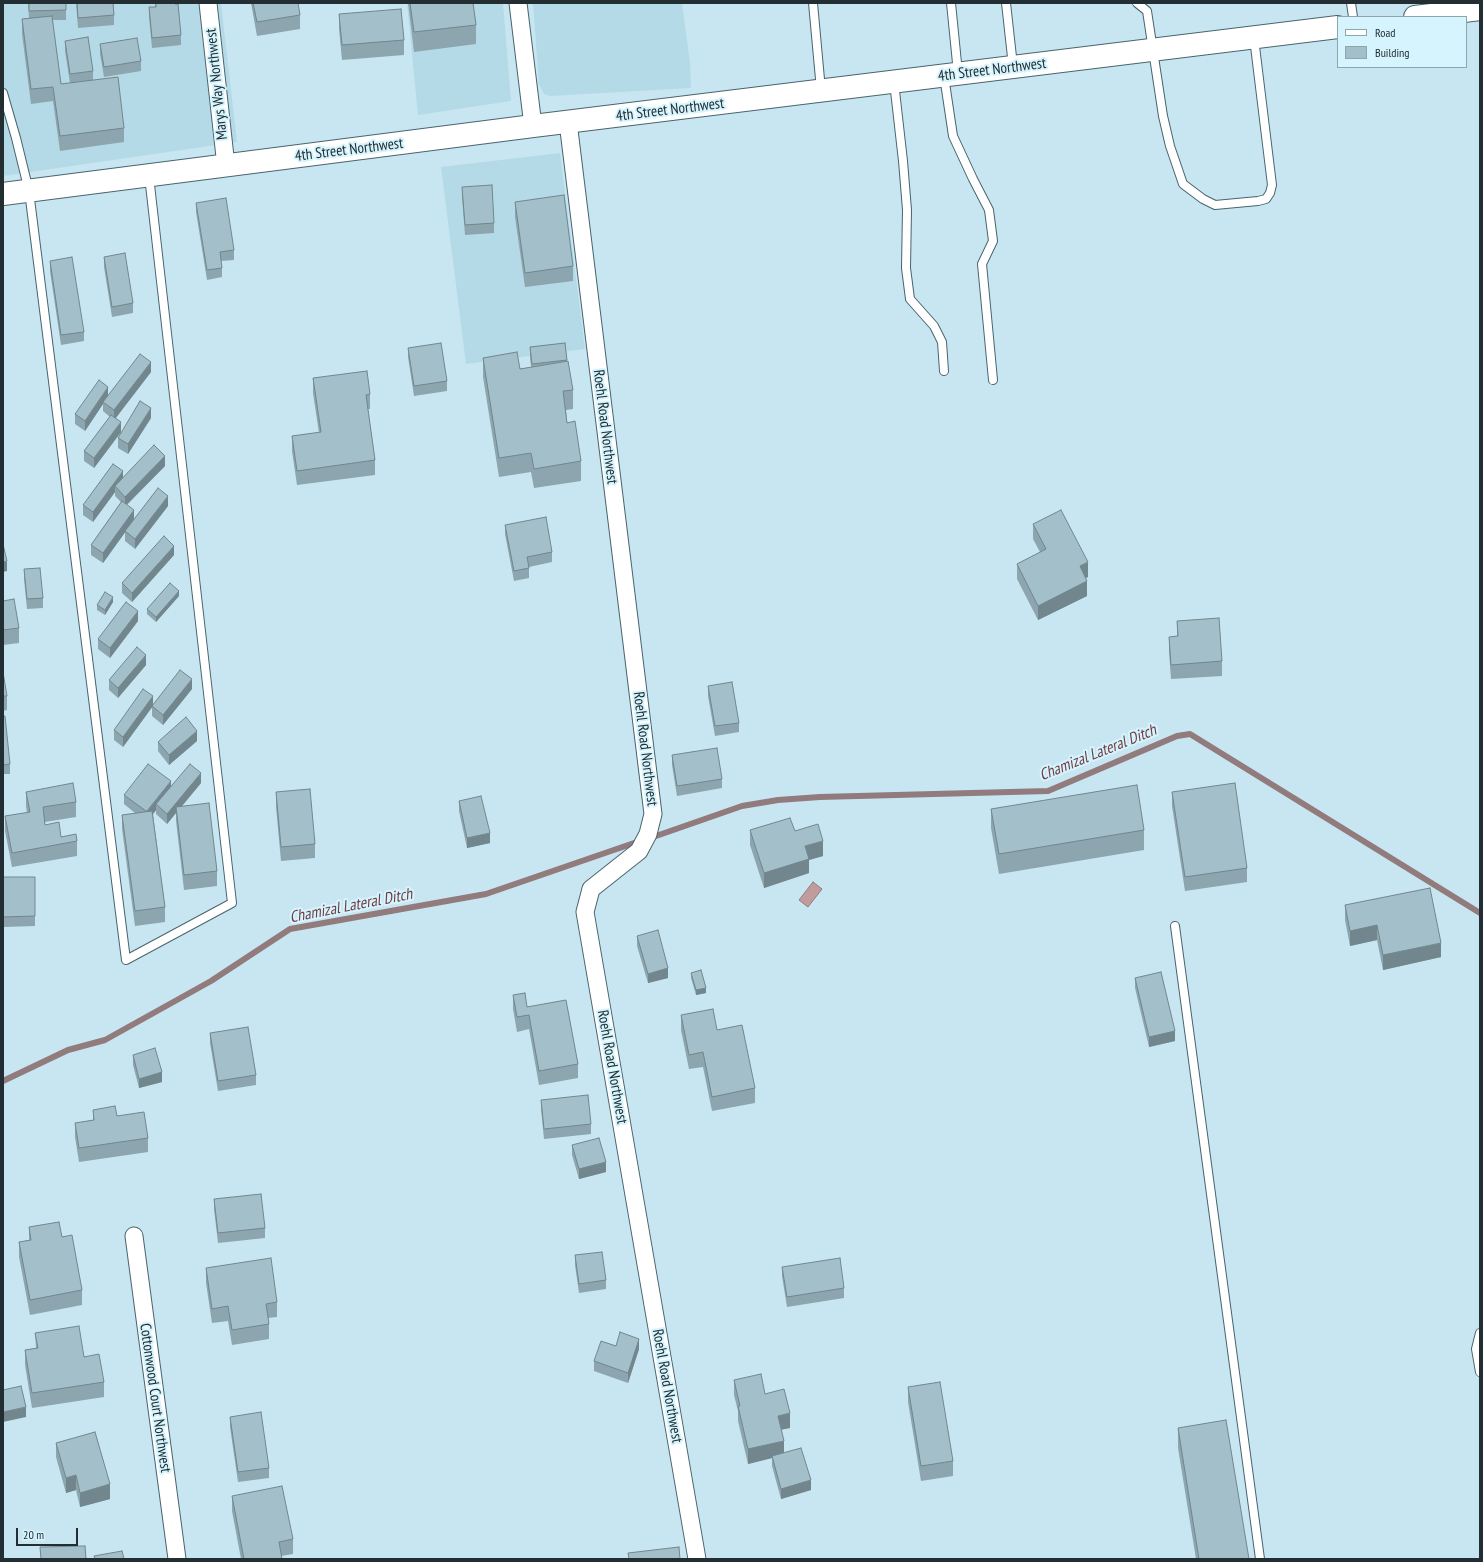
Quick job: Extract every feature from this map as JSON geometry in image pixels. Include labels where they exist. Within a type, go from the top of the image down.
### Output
[{"type":"main road","points":[[1423,16],[1480,9]]},
{"type":"main road","name":"4th Street Northwest","points":[[3,194],[533,126],[1337,27]]},
{"type":"street","name":"Marys Way Northwest","points":[[208,3],[226,166]]},
{"type":"street","points":[[518,3],[533,126]]},
{"type":"street","name":"Roehl Road Northwest","points":[[568,122],[654,814],[648,834],[639,851],[591,889],[585,912],[697,1559]]},
{"type":"street","name":"Cottonwood Court Northwest","points":[[134,1236],[177,1559]]},
{"type":"lane","points":[[813,3],[821,91]]},
{"type":"lane","points":[[951,3],[953,136],[989,210],[993,241],[982,264],[993,380]]},
{"type":"lane","points":[[1006,3],[1013,67]]},
{"type":"lane","points":[[1138,3],[1148,7],[1152,49],[1163,116],[1170,146],[1183,184],[1203,199],[1215,205],[1266,199],[1270,193],[1272,185],[1254,37]]},
{"type":"lane","points":[[1351,3],[1353,16]]},
{"type":"lane","points":[[894,82],[906,203],[906,268],[910,298],[934,326],[942,342],[944,371]]},
{"type":"lane","points":[[3,93],[29,191],[126,960],[232,903],[149,175]]},
{"type":"lane","points":[[1175,926],[1260,1559]]},
{"type":"lane","points":[[1480,1333],[1476,1349],[1480,1372]]},
{"type":"shaded area","points":[[3,3],[221,3],[237,142],[3,176]]},
{"type":"shaded area","points":[[407,3],[503,3],[511,101],[418,115]]},
{"type":"shaded area","points":[[533,3],[682,3],[690,63],[691,88],[550,96],[544,94],[539,84]]},
{"type":"shaded area","points":[[560,153],[585,349],[466,364],[441,167]]},
{"type":"shaded area","points":[[813,882],[822,889],[808,907],[799,900]]},
{"type":"building","points":[[29,3],[66,3],[66,10],[29,11]]},
{"type":"building","points":[[77,3],[113,3],[114,15],[78,18]]},
{"type":"building","points":[[156,3],[178,4],[181,35],[152,38],[149,7],[156,7]]},
{"type":"building","points":[[253,3],[298,3],[300,15],[257,22]]},
{"type":"building","points":[[410,3],[473,3],[476,25],[414,32]]},
{"type":"building","points":[[401,9],[404,40],[342,45],[339,14]]},
{"type":"building","points":[[52,16],[61,84],[118,77],[124,128],[60,136],[53,87],[31,89],[22,19]]},
{"type":"building","points":[[88,37],[93,71],[70,74],[65,41]]},
{"type":"building","points":[[137,38],[141,61],[104,67],[100,44]]},
{"type":"building","points":[[492,185],[494,223],[465,225],[462,187]]},
{"type":"building","points":[[564,195],[573,266],[525,273],[515,202]]},
{"type":"building","points":[[226,198],[234,250],[220,252],[222,268],[207,270],[196,203]]},
{"type":"building","points":[[125,253],[133,303],[112,307],[104,257]]},
{"type":"building","points":[[72,257],[84,332],[61,335],[50,261]]},
{"type":"building","points":[[441,343],[447,381],[414,386],[408,348]]},
{"type":"building","points":[[565,343],[567,360],[532,364],[530,347]]},
{"type":"building","points":[[517,352],[520,369],[568,361],[573,390],[563,391],[567,423],[575,421],[581,461],[534,469],[531,453],[499,458],[483,358]]},
{"type":"building","points":[[140,354],[151,362],[114,410],[103,402]]},
{"type":"building","points":[[367,371],[370,394],[366,395],[375,460],[297,471],[292,436],[321,432],[313,378]]},
{"type":"building","points":[[99,380],[108,387],[85,421],[75,414]]},
{"type":"building","points":[[140,401],[151,408],[128,444],[118,438]]},
{"type":"building","points":[[111,415],[121,422],[94,458],[84,451]]},
{"type":"building","points":[[154,445],[165,456],[125,497],[115,486]]},
{"type":"building","points":[[113,464],[123,471],[93,512],[83,505]]},
{"type":"building","points":[[158,488],[168,496],[135,539],[125,531]]},
{"type":"building","points":[[122,501],[134,510],[103,553],[91,545]]},
{"type":"building","points":[[1061,510],[1088,562],[1080,566],[1087,581],[1038,606],[1017,564],[1046,549],[1033,524]]},
{"type":"building","points":[[546,517],[552,552],[527,557],[529,568],[514,571],[505,525]]},
{"type":"building","points":[[164,536],[174,546],[132,593],[122,583]]},
{"type":"building","points":[[3,544],[7,561],[3,562]]},
{"type":"building","points":[[40,568],[43,598],[27,599],[24,569]]},
{"type":"building","points":[[170,583],[179,591],[156,617],[147,609]]},
{"type":"building","points":[[105,592],[113,597],[105,610],[97,605]]},
{"type":"building","points":[[14,599],[19,628],[3,630],[3,601]]},
{"type":"building","points":[[126,602],[138,611],[110,648],[98,639]]},
{"type":"building","points":[[1219,618],[1222,661],[1171,665],[1169,637],[1178,636],[1177,621]]},
{"type":"building","points":[[137,647],[146,655],[118,688],[109,680]]},
{"type":"building","points":[[180,670],[192,679],[163,715],[152,706]]},
{"type":"building","points":[[3,672],[7,696],[3,696]]},
{"type":"building","points":[[732,682],[739,723],[715,726],[708,686]]},
{"type":"building","points":[[143,689],[153,696],[123,737],[114,730]]},
{"type":"building","points":[[3,716],[5,716],[10,764],[3,765]]},
{"type":"building","points":[[186,717],[197,731],[169,755],[158,742]]},
{"type":"building","points":[[717,748],[722,779],[677,786],[672,755]]},
{"type":"building","points":[[148,764],[171,781],[146,811],[124,795]]},
{"type":"building","points":[[190,764],[201,773],[167,814],[156,804]]},
{"type":"building","points":[[73,783],[76,802],[43,807],[45,825],[59,822],[61,837],[76,834],[77,841],[12,853],[5,816],[30,812],[26,792]]},
{"type":"building","points":[[1235,783],[1247,868],[1185,877],[1172,792]]},
{"type":"building","points":[[1137,785],[1144,830],[999,854],[991,809]]},
{"type":"building","points":[[310,789],[315,844],[281,847],[276,792]]},
{"type":"building","points":[[481,796],[490,833],[467,838],[459,801]]},
{"type":"building","points":[[209,803],[217,871],[184,875],[176,807]]},
{"type":"building","points":[[152,811],[165,907],[135,911],[122,815]]},
{"type":"building","points":[[790,818],[795,831],[818,824],[823,841],[805,846],[809,859],[764,873],[750,830]]},
{"type":"building","points":[[3,877],[35,877],[35,916],[3,917]]},
{"type":"building","points":[[1430,888],[1441,943],[1383,955],[1377,925],[1350,931],[1345,905]]},
{"type":"building","points":[[658,930],[668,968],[648,974],[637,936]]},
{"type":"building","points":[[701,970],[706,988],[696,990],[691,973]]},
{"type":"building","points":[[1161,972],[1175,1031],[1149,1037],[1135,978]]},
{"type":"building","points":[[525,993],[527,1007],[566,1000],[578,1064],[539,1071],[529,1015],[517,1017],[513,995]]},
{"type":"building","points":[[713,1009],[717,1030],[742,1025],[755,1088],[712,1097],[703,1052],[689,1055],[681,1015]]},
{"type":"building","points":[[248,1027],[256,1075],[218,1081],[210,1033]]},
{"type":"building","points":[[155,1048],[162,1072],[139,1079],[133,1055]]},
{"type":"building","points":[[588,1095],[591,1124],[544,1129],[541,1100]]},
{"type":"building","points":[[115,1106],[117,1116],[144,1112],[148,1138],[79,1148],[75,1123],[94,1120],[93,1110]]},
{"type":"building","points":[[599,1138],[606,1162],[579,1169],[572,1145]]},
{"type":"building","points":[[261,1194],[265,1228],[218,1233],[214,1199]]},
{"type":"building","points":[[59,1222],[62,1237],[72,1235],[82,1290],[30,1300],[19,1242],[31,1240],[29,1227]]},
{"type":"building","points":[[602,1252],[606,1280],[579,1284],[575,1255]]},
{"type":"building","points":[[271,1258],[277,1302],[266,1304],[269,1324],[232,1330],[228,1306],[212,1309],[206,1268]]},
{"type":"building","points":[[840,1258],[844,1288],[787,1297],[782,1267]]},
{"type":"building","points":[[79,1326],[84,1357],[99,1354],[104,1382],[32,1393],[25,1350],[38,1348],[35,1333]]},
{"type":"building","points":[[620,1332],[639,1339],[628,1373],[594,1361],[601,1341],[616,1346]]},
{"type":"building","points":[[761,1374],[765,1394],[784,1389],[790,1413],[778,1416],[784,1441],[748,1449],[738,1406],[740,1406],[734,1380]]},
{"type":"building","points":[[940,1382],[953,1461],[921,1466],[908,1387]]},
{"type":"building","points":[[21,1386],[26,1407],[3,1412],[3,1390]]},
{"type":"building","points":[[261,1412],[269,1468],[238,1472],[230,1417]]},
{"type":"building","points":[[1226,1420],[1249,1559],[1199,1559],[1178,1428]]},
{"type":"building","points":[[95,1432],[110,1484],[80,1493],[76,1475],[66,1478],[56,1443]]},
{"type":"building","points":[[801,1448],[811,1480],[781,1489],[772,1456]]},
{"type":"building","points":[[282,1486],[293,1539],[279,1542],[282,1559],[244,1559],[232,1496]]},
{"type":"building","points":[[85,1546],[86,1559],[41,1559],[40,1547]]},
{"type":"building","points":[[679,1547],[680,1559],[629,1559],[628,1553]]},
{"type":"building","points":[[122,1551],[124,1559],[95,1559],[94,1556]]},
{"type":"waterway","name":"Chamizal Lateral Ditch","points":[[656,836],[742,806],[778,800],[820,797],[1048,791],[1177,736],[1190,734],[1480,913]]},
{"type":"waterway","name":"Chamizal Lateral Ditch","points":[[3,1081],[68,1050],[105,1040],[211,981],[290,929],[486,894],[637,842]]}]
